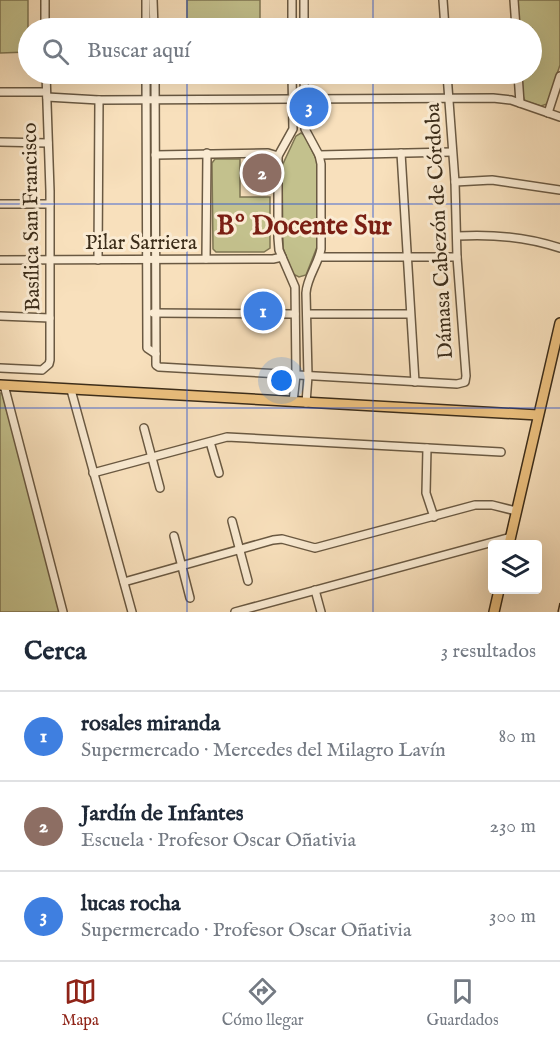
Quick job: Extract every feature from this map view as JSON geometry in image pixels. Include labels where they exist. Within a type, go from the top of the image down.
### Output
[{"type":"main road","points":[[510,540],[560,323]]},
{"type":"main road","points":[[2,385],[538,415]]},
{"type":"main road","points":[[494,612],[498,594]]},
{"type":"street","points":[[45,0],[45,18]]},
{"type":"street","points":[[146,0],[146,18]]},
{"type":"street","points":[[153,0],[154,18]]},
{"type":"street","points":[[292,0],[292,18]]},
{"type":"street","points":[[304,0],[304,18]]},
{"type":"street","points":[[443,0],[444,18]]},
{"type":"street","points":[[514,0],[515,18]]},
{"type":"street","points":[[548,113],[560,76]]},
{"type":"street","name":"Basílica San Francisco","points":[[0,368],[42,370],[50,360],[50,204],[46,84]]},
{"type":"street","points":[[146,84],[151,259],[156,313],[156,365],[159,367],[415,382],[401,153]]},
{"type":"street","points":[[155,84],[155,156],[147,348],[156,354]]},
{"type":"street","points":[[292,84],[293,129],[278,156],[278,238],[279,250],[294,286],[296,375],[293,402]]},
{"type":"street","points":[[304,84],[305,129],[319,155],[322,170],[320,257],[306,285],[308,376],[306,403]]},
{"type":"street","name":"Dámasa Cabezón de Córdoba","points":[[415,382],[461,383],[465,382],[466,376],[448,84]]},
{"type":"street","points":[[519,84],[520,103]]},
{"type":"street","points":[[0,92],[99,100],[292,99]]},
{"type":"street","points":[[304,99],[493,98],[520,103],[560,117]]},
{"type":"street","points":[[98,260],[99,100]]},
{"type":"street","points":[[293,129],[305,129]]},
{"type":"street","points":[[0,142],[48,143]]},
{"type":"street","points":[[319,155],[452,152]]},
{"type":"street","points":[[155,156],[207,153],[268,153],[278,156]]},
{"type":"street","points":[[206,259],[207,153]]},
{"type":"street","points":[[455,182],[492,180],[560,190]]},
{"type":"street","points":[[0,204],[50,204]]},
{"type":"street","points":[[457,236],[494,235],[539,242],[560,248]]},
{"type":"street","name":"Pilar Sarriera","points":[[0,260],[282,257]]},
{"type":"street","points":[[320,257],[457,257]]},
{"type":"street","points":[[294,286],[302,288],[306,285]]},
{"type":"street","points":[[147,313],[295,314]]},
{"type":"street","points":[[307,314],[410,314]]},
{"type":"street","points":[[0,316],[50,318]]},
{"type":"street","points":[[2,385],[63,612]]},
{"type":"street","points":[[71,390],[132,612]]},
{"type":"street","points":[[144,428],[160,488]]},
{"type":"street","points":[[93,472],[227,437],[501,452]]},
{"type":"street","points":[[210,442],[219,473]]},
{"type":"street","points":[[427,448],[426,485],[434,517]]},
{"type":"street","points":[[124,582],[282,539],[315,548],[483,504],[516,512]]},
{"type":"street","points":[[232,521],[248,581]]},
{"type":"street","points":[[174,536],[190,598]]},
{"type":"street","points":[[235,612],[488,547]]},
{"type":"street","points":[[315,590],[321,612]]},
{"type":"shaded area","points":[[0,0],[28,0],[28,18],[18,18],[18,52],[0,53]]},
{"type":"shaded area","points":[[187,0],[260,0],[260,18],[187,18]]},
{"type":"shaded area","points":[[517,0],[560,0],[560,65],[547,104],[541,106],[525,101],[522,84],[542,84],[542,18],[518,18]]},
{"type":"shaded area","points":[[301,133],[305,136],[317,161],[317,247],[306,275],[299,277],[293,274],[283,248],[282,166],[296,136]]},
{"type":"shaded area","points":[[215,159],[240,159],[240,197],[270,197],[270,248],[264,252],[216,252],[213,249],[212,163]]},
{"type":"shaded area","points":[[0,393],[2,393],[61,612],[0,612]]},
{"type":"railway","points":[[558,612],[560,603]]},
{"type":"place","name":"lucas rocha","points":[[309,107]]},
{"type":"place","name":"Jardín de Infantes","points":[[262,173]]},
{"type":"place","name":"rosales miranda","points":[[263,311]]},
{"type":"district","name":"Bº Docente Sur","points":[[304,227]]}]
